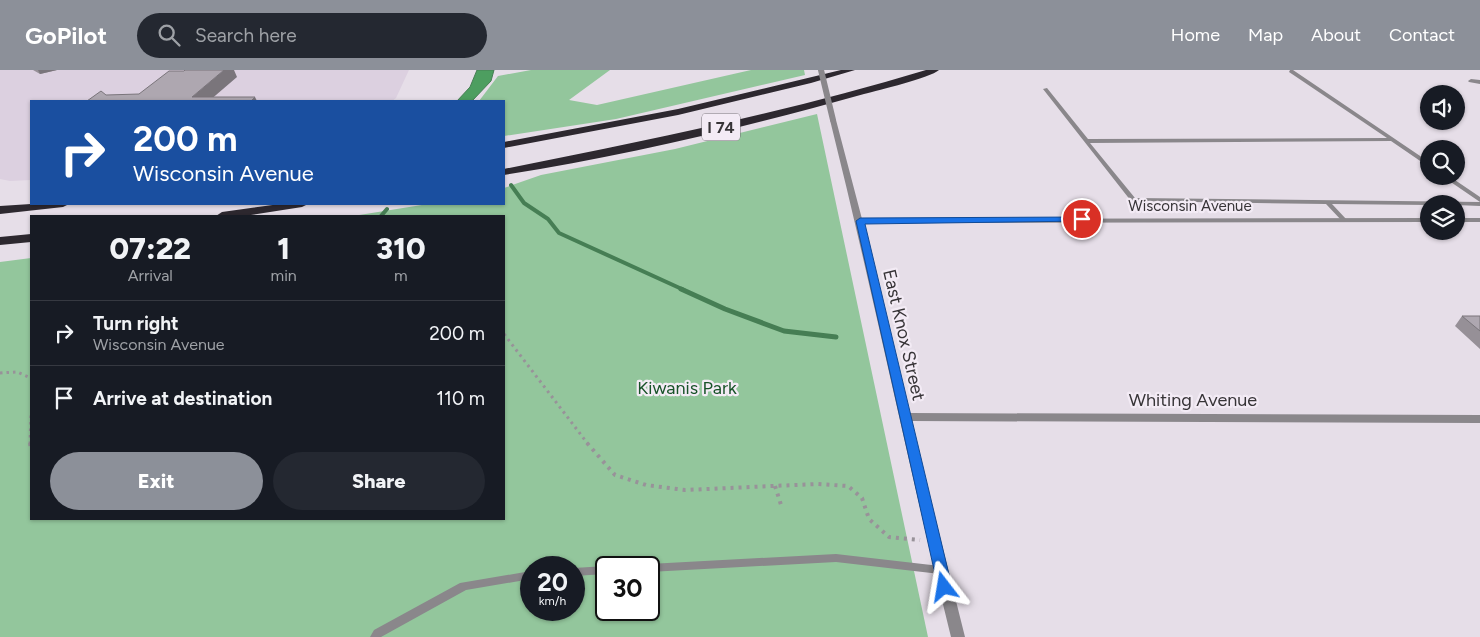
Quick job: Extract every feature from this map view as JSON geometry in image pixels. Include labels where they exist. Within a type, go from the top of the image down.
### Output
[{"type":"highway","name":"I 74","points":[[505,145],[648,117],[801,84],[851,70]]},
{"type":"highway","name":"I 74","points":[[505,172],[595,155],[781,115],[934,70]]},
{"type":"highway","points":[[0,200],[30,200]]},
{"type":"highway","points":[[0,210],[52,205]]},
{"type":"highway","points":[[229,215],[295,205]]},
{"type":"highway","points":[[0,241],[30,238]]},
{"type":"street","name":"East Knox Street","points":[[821,70],[860,221],[933,542],[958,637]]},
{"type":"street","points":[[1471,81],[1480,82]]},
{"type":"street","name":"Wisconsin Avenue","points":[[860,221],[1420,220]]},
{"type":"street","points":[[1465,220],[1480,220]]},
{"type":"street","name":"Whiting Avenue","points":[[905,417],[1480,419]]},
{"type":"lane","points":[[1291,71],[1420,159]]},
{"type":"lane","points":[[1046,89],[1133,200],[1470,204],[1480,202]]},
{"type":"lane","points":[[1086,140],[1391,140]]},
{"type":"lane","points":[[1457,185],[1480,202]]},
{"type":"lane","points":[[1327,202],[1344,220]]},
{"type":"lane","points":[[1470,204],[1480,210]]},
{"type":"lane","points":[[660,567],[836,558],[940,570]]},
{"type":"lane","points":[[375,637],[378,633],[464,586],[520,577]]},
{"type":"path","points":[[505,335],[597,456],[615,475],[646,485],[685,490],[817,484],[848,486],[862,498],[869,519],[890,537],[933,542]]},
{"type":"path","points":[[0,373],[17,372],[30,378]]},
{"type":"path","points":[[30,423],[28,438],[30,446]]},
{"type":"path","points":[[775,486],[782,508]]},
{"type":"shaded area","points":[[0,70],[409,70],[393,100],[30,100],[30,180],[10,181],[0,179]]},
{"type":"shaded area","points":[[477,70],[494,70],[491,81],[473,100],[458,100],[470,87]]},
{"type":"green space","points":[[531,70],[610,70],[569,100],[597,105],[751,70],[804,70],[805,75],[616,119],[505,136],[505,100],[480,100],[498,76]]},
{"type":"green space","name":"Kiwanis Park","points":[[817,114],[928,637],[0,637],[0,262],[30,258],[30,520],[505,520],[505,215],[359,215],[422,205],[505,205],[505,188],[541,175],[675,149]]},
{"type":"building","points":[[224,70],[192,97],[255,97],[252,100],[88,100],[101,91],[106,95],[139,94],[169,71]]},
{"type":"building","points":[[1462,316],[1480,316],[1480,331]]},
{"type":"waterway","points":[[511,185],[524,203],[548,219],[559,233],[684,290]]},
{"type":"waterway","points":[[382,215],[387,209]]},
{"type":"waterway","points":[[681,289],[725,309],[784,331],[836,337]]},
{"type":"route","points":[[944,587],[860,221],[1082,219]]}]
